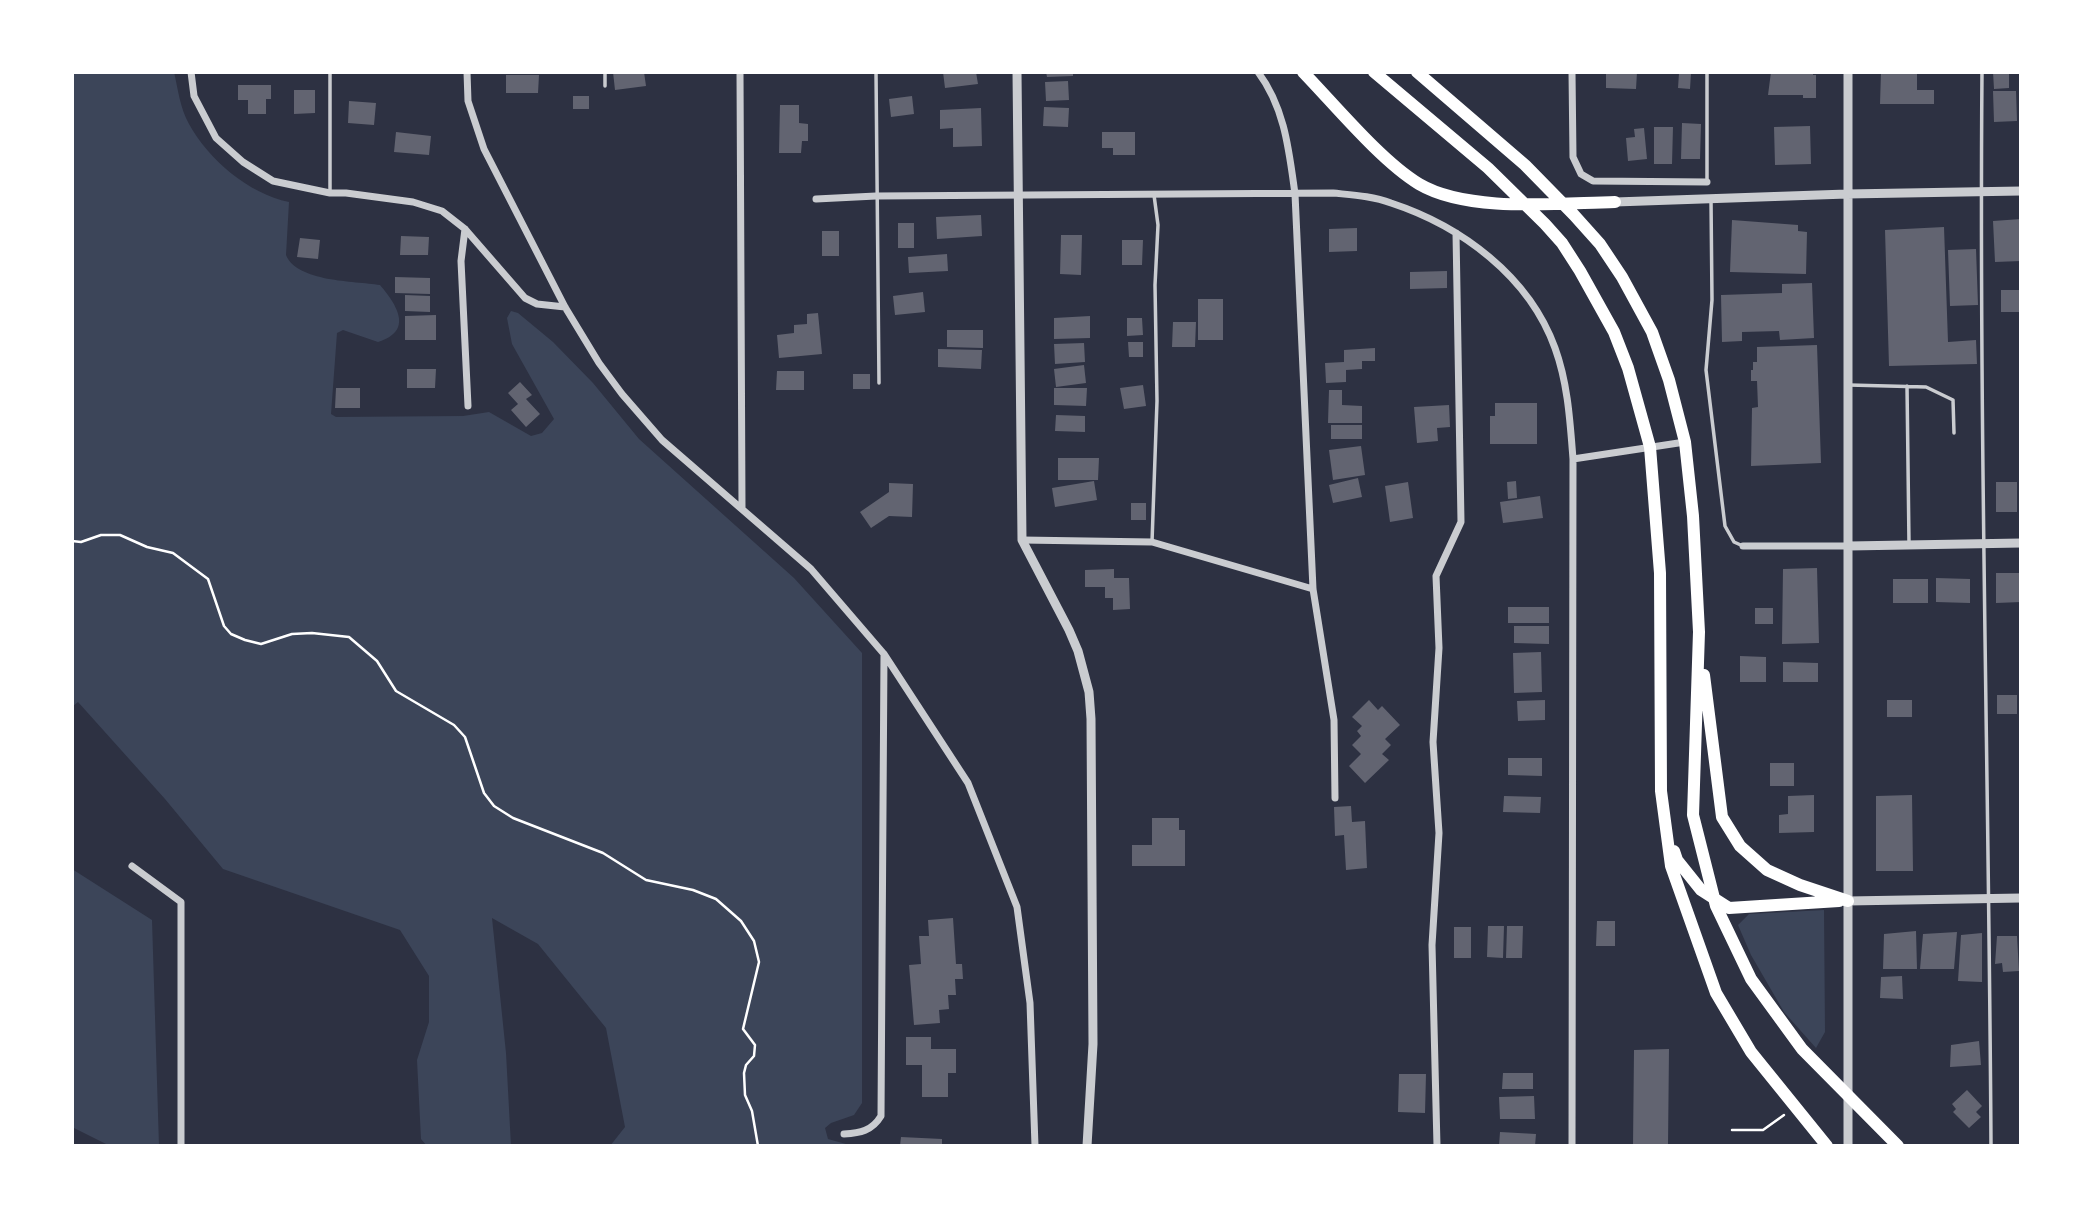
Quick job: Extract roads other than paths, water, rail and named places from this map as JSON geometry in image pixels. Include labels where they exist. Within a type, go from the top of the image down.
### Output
[{"type":"highway","points":[[1303,72],[1376,148],[1420,184],[1445,195],[1482,201],[1615,202]]},
{"type":"highway","points":[[1374,72],[1475,156],[1530,208],[1562,243],[1614,332],[1631,377],[1650,447],[1660,573],[1661,791],[1671,866],[1716,993],[1751,1052],[1827,1146]]},
{"type":"highway","points":[[1417,72],[1513,154],[1600,244],[1622,277],[1652,332],[1669,380],[1685,442],[1693,516],[1699,632],[1722,817],[1740,846],[1767,870],[1800,886],[1848,901]]},
{"type":"highway","points":[[1699,632],[1693,815],[1715,901],[1751,979],[1802,1049],[1898,1146]]},
{"type":"highway","points":[[1665,828],[1677,860],[1701,890],[1729,908],[1848,901]]},
{"type":"street","points":[[191,72],[194,96],[216,138],[243,162],[273,181],[330,193],[413,202],[442,211],[465,229],[525,298],[537,304],[565,307]]},
{"type":"street","points":[[467,72],[468,101],[484,149],[565,307],[599,363],[662,440],[811,569],[884,654],[968,783],[1017,907],[1031,1003],[1035,1146]]},
{"type":"street","points":[[740,72],[742,508]]},
{"type":"street","points":[[1017,72],[1022,540],[1069,630],[1089,692],[1091,719],[1093,1044],[1087,1146]]},
{"type":"street","points":[[1258,72],[1267,84],[1282,117],[1295,194],[1313,589],[1334,720],[1335,798]]},
{"type":"street","points":[[1572,72],[1573,157],[1581,174],[1593,181],[1707,182]]},
{"type":"street","points":[[1848,72],[1849,1146]]},
{"type":"street","points":[[1615,202],[2021,191]]},
{"type":"street","points":[[816,199],[876,196],[1333,193],[1389,202],[1432,220],[1456,233],[1497,264],[1514,281],[1541,320],[1554,346],[1564,378],[1570,413],[1573,459],[1572,1146]]},
{"type":"street","points":[[465,229],[461,261],[468,406]]},
{"type":"street","points":[[1437,1146],[1432,945],[1439,833],[1433,742],[1439,648],[1436,576],[1461,522],[1456,233]]},
{"type":"street","points":[[1573,459],[1685,442]]},
{"type":"street","points":[[1022,540],[1152,541],[1313,589]]},
{"type":"street","points":[[1743,546],[2021,543]]},
{"type":"street","points":[[844,1134],[867,1130],[877,1123],[881,1116],[884,654]]},
{"type":"street","points":[[132,866],[181,902],[181,1146]]},
{"type":"street","points":[[1848,901],[2021,898]]},
{"type":"lane","points":[[330,72],[330,193]]},
{"type":"lane","points":[[606,72],[606,86]]},
{"type":"lane","points":[[876,72],[879,383]]},
{"type":"lane","points":[[1707,72],[1707,182]]},
{"type":"lane","points":[[1982,72],[1983,544],[1990,898],[1991,1146]]},
{"type":"lane","points":[[1152,541],[1157,401],[1157,225],[1154,195]]},
{"type":"lane","points":[[1711,198],[1712,300],[1706,370],[1725,526],[1734,542],[1743,546]]},
{"type":"lane","points":[[1847,385],[1926,387],[1953,400],[1954,433]]},
{"type":"lane","points":[[1907,386],[1909,545]]}]
